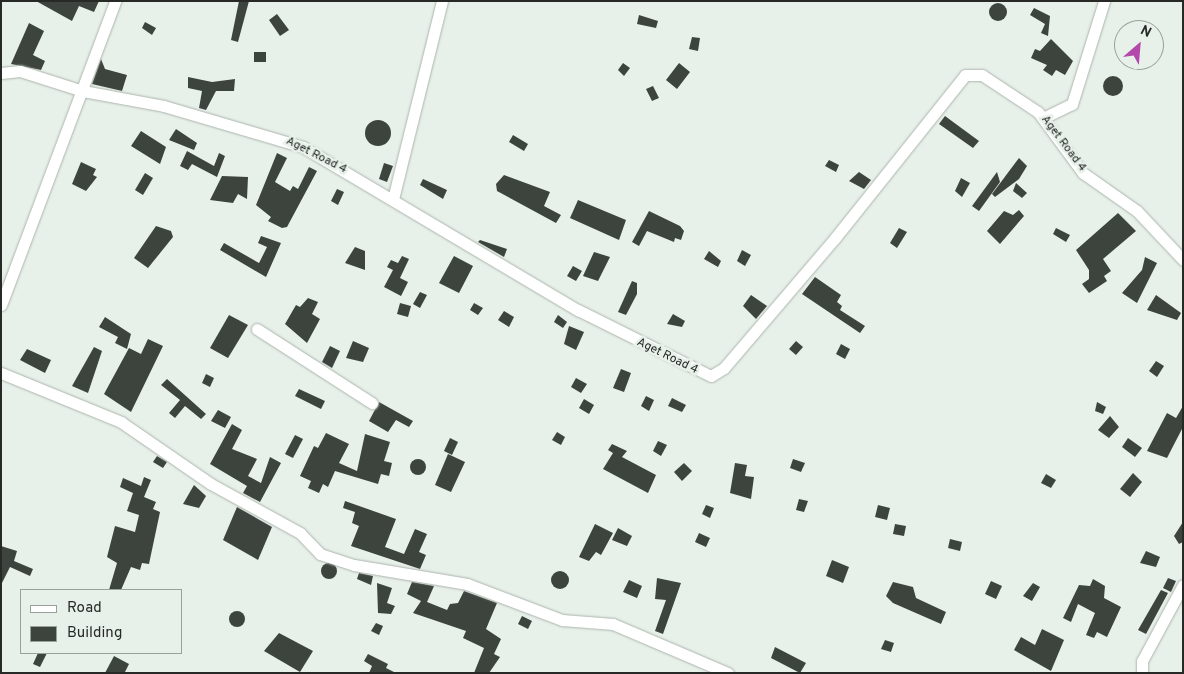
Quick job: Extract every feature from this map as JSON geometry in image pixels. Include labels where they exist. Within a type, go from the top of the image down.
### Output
[{"type":"street","points":[[1,305],[116,1]]},
{"type":"street","points":[[394,200],[442,1]]},
{"type":"street","points":[[1044,118],[1072,104],[1104,1]]},
{"type":"street","name":"Aget Road 4","points":[[1,73],[20,71],[83,91],[164,106],[280,137],[394,200],[578,310],[711,376],[724,368],[835,238],[965,75],[982,75],[1005,88],[1044,118],[1083,173],[1137,211],[1183,260]]},
{"type":"street","points":[[256,329],[372,402]]},
{"type":"street","points":[[1,373],[120,422],[211,484],[300,533],[320,554],[354,566],[467,584],[562,620],[613,624],[728,673]]},
{"type":"street","points":[[1142,673],[1142,661],[1183,585]]},
{"type":"building","points":[[36,1],[99,1],[94,12],[79,6],[72,21]]},
{"type":"building","points":[[239,1],[249,1],[238,42],[231,40]]},
{"type":"building","points":[[998,3],[1004,6],[1007,12],[1004,18],[998,21],[992,18],[989,12],[992,6]]},
{"type":"building","points":[[1034,8],[1050,16],[1048,36],[1041,33],[1045,24],[1030,15]]},
{"type":"building","points":[[277,14],[289,30],[280,36],[269,20]]},
{"type":"building","points":[[639,15],[658,21],[656,28],[637,24]]},
{"type":"building","points":[[145,22],[156,28],[152,35],[142,28]]},
{"type":"building","points":[[29,23],[44,31],[33,55],[45,61],[41,70],[11,64]]},
{"type":"building","points":[[692,37],[700,38],[698,51],[689,49]]},
{"type":"building","points":[[1051,39],[1073,61],[1065,75],[1056,70],[1052,76],[1043,70],[1047,65],[1031,58],[1035,49],[1040,51]]},
{"type":"building","points":[[254,52],[266,52],[266,62],[254,62]]},
{"type":"building","points":[[101,59],[105,69],[127,75],[122,91],[92,84]]},
{"type":"building","points":[[623,63],[630,68],[624,76],[618,70]]},
{"type":"building","points":[[679,63],[690,72],[677,89],[666,80]]},
{"type":"building","points":[[1113,76],[1120,79],[1123,86],[1120,93],[1113,96],[1106,93],[1103,86],[1106,79]]},
{"type":"building","points":[[188,77],[212,82],[235,79],[234,91],[216,91],[206,110],[199,108],[202,91],[188,88]]},
{"type":"building","points":[[653,86],[659,98],[652,101],[646,89]]},
{"type":"building","points":[[945,116],[979,141],[973,148],[939,124]]},
{"type":"building","points":[[378,120],[387,124],[391,133],[387,142],[378,146],[369,142],[365,133],[369,124]]},
{"type":"building","points":[[176,129],[197,143],[194,150],[169,140]]},
{"type":"building","points":[[141,131],[166,147],[160,164],[131,146]]},
{"type":"building","points":[[513,135],[528,144],[524,151],[509,142]]},
{"type":"building","points":[[187,151],[214,166],[219,153],[225,156],[217,177],[192,164],[188,170],[180,166]]},
{"type":"building","points":[[277,153],[287,158],[275,182],[290,191],[293,186],[298,189],[309,167],[317,171],[287,227],[282,228],[268,221],[271,217],[256,205]]},
{"type":"building","points":[[1019,158],[1027,166],[1019,179],[995,197],[992,194]]},
{"type":"building","points":[[829,160],[839,165],[836,172],[825,166]]},
{"type":"building","points":[[81,162],[96,169],[93,175],[97,177],[86,191],[72,184]]},
{"type":"building","points":[[384,163],[393,166],[387,182],[379,179]]},
{"type":"building","points":[[859,172],[871,180],[864,189],[849,181]]},
{"type":"building","points":[[997,172],[1000,182],[979,211],[972,206]]},
{"type":"building","points":[[145,173],[153,178],[143,195],[135,190]]},
{"type":"building","points":[[504,175],[550,192],[544,206],[561,215],[556,223],[497,191],[496,184]]},
{"type":"building","points":[[222,176],[248,177],[247,199],[238,194],[233,203],[210,200]]},
{"type":"building","points":[[961,178],[970,183],[962,197],[955,191]]},
{"type":"building","points":[[423,179],[447,190],[443,199],[420,185]]},
{"type":"building","points":[[1016,183],[1027,193],[1022,198],[1013,191]]},
{"type":"building","points":[[337,189],[344,192],[338,205],[331,201]]},
{"type":"building","points":[[578,200],[626,220],[619,240],[570,218]]},
{"type":"building","points":[[1019,210],[1024,216],[1000,244],[987,231],[1004,211],[1013,215]]},
{"type":"building","points":[[649,211],[680,226],[684,231],[681,240],[675,238],[674,242],[647,231],[639,246],[632,242]]},
{"type":"building","points":[[1118,213],[1136,231],[1103,259],[1111,271],[1104,276],[1107,281],[1089,293],[1082,284],[1089,279],[1089,270],[1076,250]]},
{"type":"building","points":[[156,226],[171,231],[173,237],[148,268],[134,258]]},
{"type":"building","points":[[899,228],[907,232],[897,248],[890,243]]},
{"type":"building","points":[[1056,228],[1070,235],[1066,242],[1053,234]]},
{"type":"building","points":[[261,236],[281,243],[266,277],[220,250],[224,243],[259,263],[267,247],[258,243]]},
{"type":"building","points":[[480,240],[507,249],[504,257],[478,242]]},
{"type":"building","points":[[355,247],[365,251],[365,270],[345,263]]},
{"type":"building","points":[[742,250],[751,255],[745,266],[737,261]]},
{"type":"building","points":[[709,251],[721,261],[718,267],[704,259]]},
{"type":"building","points":[[594,252],[610,257],[598,281],[583,276]]},
{"type":"building","points":[[402,256],[409,259],[400,278],[408,282],[401,296],[384,287],[393,270],[387,267],[391,260],[398,263]]},
{"type":"building","points":[[454,256],[473,266],[459,293],[439,283]]},
{"type":"building","points":[[1145,257],[1157,263],[1137,303],[1122,293],[1142,270]]},
{"type":"building","points":[[573,266],[582,271],[576,281],[567,276]]},
{"type":"building","points":[[815,277],[841,295],[837,302],[842,306],[840,310],[865,326],[860,333],[802,294]]},
{"type":"building","points":[[632,281],[637,283],[637,294],[626,315],[618,312]]},
{"type":"building","points":[[420,292],[427,295],[420,308],[413,304]]},
{"type":"building","points":[[751,295],[767,306],[756,319],[743,306]]},
{"type":"building","points":[[1156,295],[1181,313],[1177,320],[1147,310]]},
{"type":"building","points":[[308,298],[318,302],[312,314],[320,319],[307,343],[285,324],[296,305],[300,307]]},
{"type":"building","points":[[400,303],[411,306],[408,317],[397,314]]},
{"type":"building","points":[[474,303],[483,308],[478,315],[470,310]]},
{"type":"building","points":[[504,311],[514,317],[509,327],[498,320]]},
{"type":"building","points":[[673,314],[685,321],[682,327],[667,324]]},
{"type":"building","points":[[229,315],[248,325],[228,358],[210,348]]},
{"type":"building","points":[[558,315],[567,322],[563,328],[554,322]]},
{"type":"building","points":[[105,317],[131,334],[127,349],[115,343],[118,337],[99,327]]},
{"type":"building","points":[[569,326],[584,332],[576,350],[564,344]]},
{"type":"building","points":[[148,339],[163,346],[131,412],[104,394],[129,348],[141,354]]},
{"type":"building","points":[[353,341],[369,348],[363,362],[346,358]]},
{"type":"building","points":[[796,341],[803,347],[796,355],[789,349]]},
{"type":"building","points":[[841,344],[850,349],[845,359],[836,354]]},
{"type":"building","points":[[330,346],[340,351],[332,368],[322,362]]},
{"type":"building","points":[[94,347],[102,351],[88,393],[72,386]]},
{"type":"building","points":[[27,349],[51,360],[45,373],[20,360]]},
{"type":"building","points":[[1156,361],[1164,366],[1157,377],[1149,371]]},
{"type":"building","points":[[621,369],[631,373],[624,392],[613,388]]},
{"type":"building","points":[[206,374],[214,378],[210,387],[202,383]]},
{"type":"building","points":[[576,378],[587,384],[581,393],[571,387]]},
{"type":"building","points":[[167,379],[206,414],[201,419],[185,406],[175,418],[169,413],[180,400],[161,385]]},
{"type":"building","points":[[299,389],[325,401],[321,409],[295,396]]},
{"type":"building","points":[[646,396],[654,400],[649,411],[641,406]]},
{"type":"building","points":[[672,398],[686,405],[682,412],[668,406]]},
{"type":"building","points":[[584,399],[594,405],[589,414],[579,408]]},
{"type":"building","points":[[379,402],[413,421],[409,427],[396,420],[388,432],[369,421]]},
{"type":"building","points":[[1097,402],[1106,407],[1103,414],[1095,411]]},
{"type":"building","points":[[1183,406],[1183,427],[1167,458],[1147,451],[1167,413],[1176,418]]},
{"type":"building","points":[[218,410],[231,417],[225,428],[211,421]]},
{"type":"building","points":[[1110,416],[1119,427],[1109,438],[1098,430]]},
{"type":"building","points":[[232,424],[242,430],[232,449],[257,459],[248,476],[261,483],[270,457],[281,463],[260,502],[243,493],[247,486],[210,464]]},
{"type":"building","points":[[557,432],[565,437],[561,445],[552,440]]},
{"type":"building","points":[[326,433],[349,444],[339,463],[357,471],[365,434],[390,442],[384,461],[392,463],[389,476],[381,474],[378,484],[335,471],[328,487],[323,484],[319,493],[308,488],[311,481],[300,476],[314,446],[318,448]]},
{"type":"building","points":[[295,435],[303,439],[293,458],[285,454]]},
{"type":"building","points":[[450,438],[458,442],[452,455],[444,451]]},
{"type":"building","points":[[1128,438],[1142,448],[1135,457],[1122,447]]},
{"type":"building","points":[[658,441],[667,445],[661,456],[653,451]]},
{"type":"building","points":[[612,444],[627,451],[622,457],[656,475],[648,493],[603,469],[613,453],[608,450]]},
{"type":"building","points":[[448,454],[465,462],[451,492],[435,485]]},
{"type":"building","points":[[157,456],[167,462],[163,468],[153,462]]},
{"type":"building","points":[[418,459],[426,467],[418,475],[410,467]]},
{"type":"building","points":[[793,459],[805,463],[801,472],[790,468]]},
{"type":"building","points":[[684,463],[692,471],[682,481],[674,472]]},
{"type":"building","points":[[735,463],[747,465],[745,476],[754,477],[751,499],[730,493]]},
{"type":"building","points":[[1133,473],[1142,482],[1130,497],[1120,489]]},
{"type":"building","points":[[1046,474],[1056,480],[1051,488],[1041,483]]},
{"type":"building","points":[[144,477],[151,480],[144,497],[156,502],[153,509],[160,512],[149,564],[142,563],[140,570],[131,567],[121,589],[109,589],[117,563],[107,557],[115,526],[135,532],[139,515],[127,511],[133,493],[120,487],[123,478],[141,486]]},
{"type":"building","points":[[194,485],[206,496],[199,508],[183,504]]},
{"type":"building","points":[[799,499],[808,501],[804,512],[796,510]]},
{"type":"building","points":[[345,501],[396,519],[385,547],[404,554],[415,529],[427,534],[419,552],[426,555],[420,569],[351,546],[359,526],[352,523],[355,512],[343,508]]},
{"type":"building","points":[[706,505],[714,508],[710,518],[702,514]]},
{"type":"building","points":[[878,505],[890,508],[887,520],[875,517]]},
{"type":"building","points":[[237,507],[272,527],[258,560],[223,540]]},
{"type":"building","points":[[1183,522],[1183,542],[1179,544],[1174,536]]},
{"type":"building","points":[[595,524],[613,533],[601,555],[596,552],[589,561],[579,557]]},
{"type":"building","points":[[895,524],[906,526],[904,536],[893,534]]},
{"type":"building","points":[[618,528],[632,536],[627,546],[612,540]]},
{"type":"building","points":[[699,533],[710,538],[706,547],[695,542]]},
{"type":"building","points":[[950,539],[962,542],[960,551],[948,548]]},
{"type":"building","points":[[1,546],[17,551],[14,561],[33,569],[30,576],[10,567],[1,585]]},
{"type":"building","points":[[1146,551],[1160,557],[1156,567],[1140,563]]},
{"type":"building","points":[[832,560],[849,567],[843,583],[826,576]]},
{"type":"building","points":[[329,563],[335,565],[337,571],[335,577],[329,579],[323,577],[321,571],[323,565]]},
{"type":"building","points":[[560,571],[566,574],[569,580],[566,586],[560,589],[554,586],[551,580],[554,574]]},
{"type":"building","points":[[359,573],[373,576],[371,585],[357,579]]},
{"type":"building","points":[[657,578],[681,583],[663,634],[655,631],[666,600],[655,599]]},
{"type":"building","points":[[1168,578],[1176,581],[1171,592],[1163,588]]},
{"type":"building","points":[[1093,579],[1105,586],[1104,598],[1121,607],[1107,637],[1097,632],[1094,638],[1086,635],[1095,613],[1078,604],[1071,622],[1063,618],[1079,585],[1090,586]]},
{"type":"building","points":[[629,580],[642,586],[637,598],[623,592]]},
{"type":"building","points":[[991,581],[1002,586],[996,599],[985,594]]},
{"type":"building","points":[[412,582],[434,586],[427,602],[447,610],[450,604],[458,603],[464,591],[497,603],[486,629],[501,639],[494,654],[500,657],[489,673],[474,673],[484,648],[463,638],[466,631],[413,613],[421,601],[407,594]]},
{"type":"building","points":[[893,582],[913,587],[916,598],[946,612],[941,624],[893,603],[886,596]]},
{"type":"building","points":[[377,583],[392,588],[387,603],[395,606],[391,614],[378,613]]},
{"type":"building","points":[[1033,583],[1040,587],[1032,601],[1023,596]]},
{"type":"building","points":[[1161,590],[1168,593],[1146,634],[1138,630]]},
{"type":"building","points":[[234,611],[240,611],[245,616],[243,625],[234,627],[229,622],[229,616]]},
{"type":"building","points":[[522,616],[532,621],[528,629],[518,624]]},
{"type":"building","points":[[376,623],[383,626],[379,635],[371,631]]},
{"type":"building","points":[[1042,629],[1064,640],[1051,671],[1014,650],[1021,637],[1035,645]]},
{"type":"building","points":[[279,633],[313,651],[300,672],[264,651]]},
{"type":"building","points":[[885,640],[894,643],[891,652],[881,649]]},
{"type":"building","points":[[775,647],[806,663],[800,673],[771,658]]},
{"type":"building","points":[[38,654],[46,654],[40,667],[33,664]]},
{"type":"building","points":[[368,654],[388,664],[386,668],[396,673],[369,673],[372,666],[364,661]]},
{"type":"building","points":[[114,656],[129,664],[125,672],[105,673]]}]
